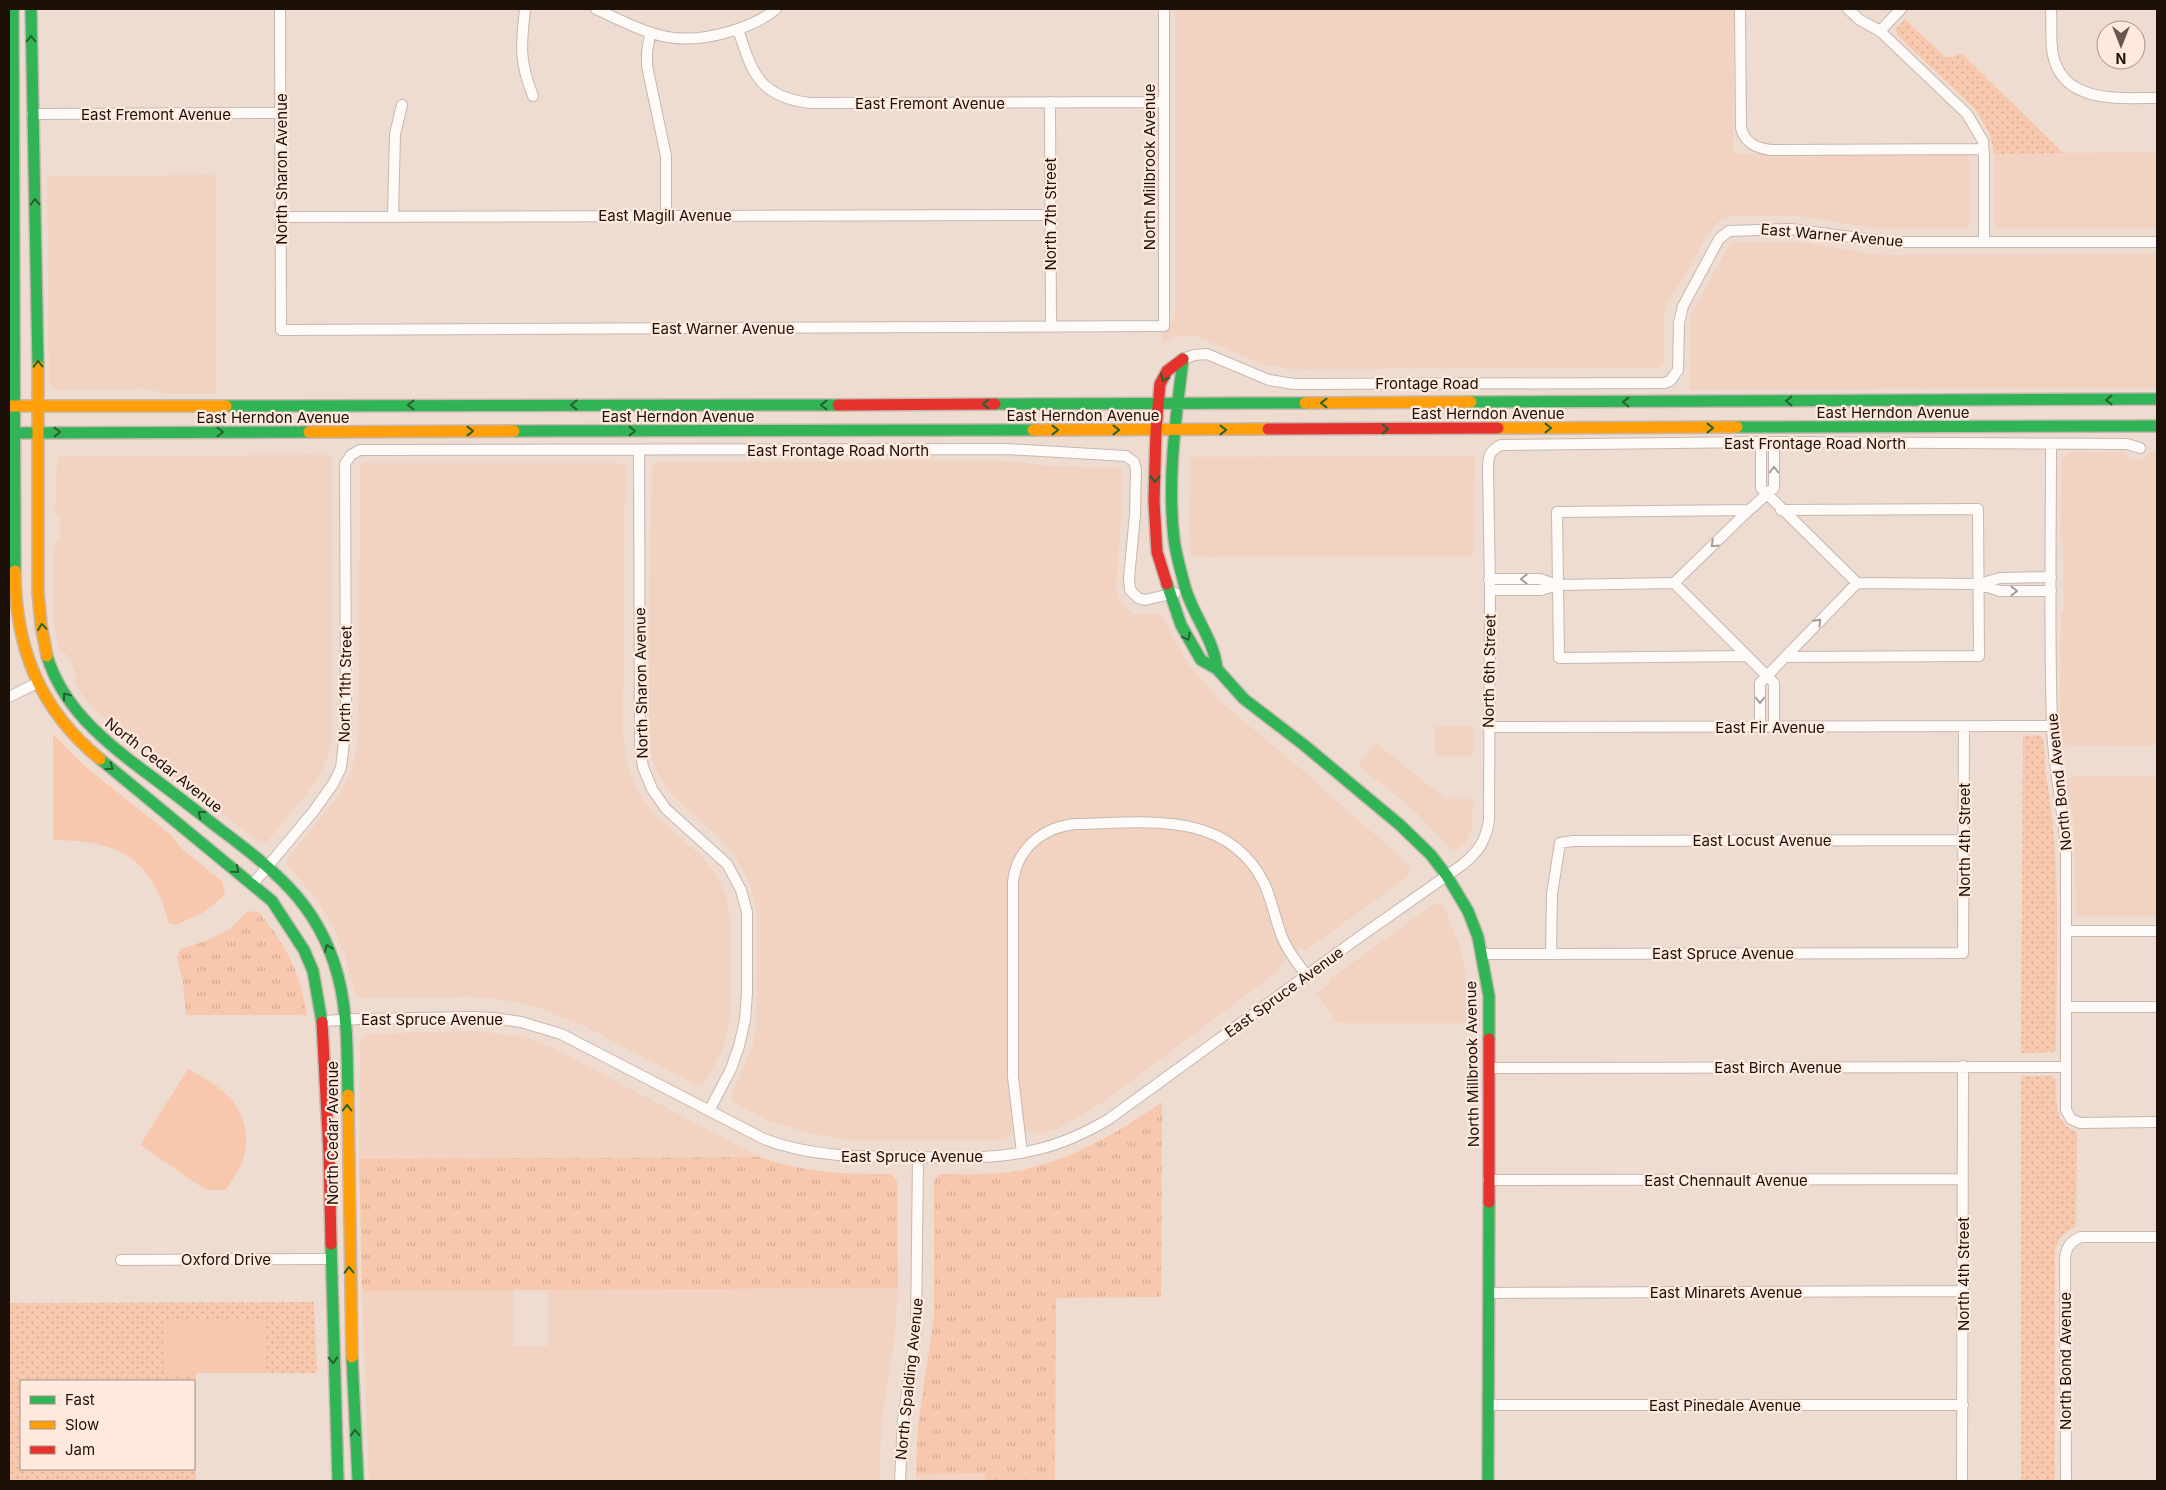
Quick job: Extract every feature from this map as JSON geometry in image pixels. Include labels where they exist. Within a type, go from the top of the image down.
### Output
[{"type":"main road","name":"North Cedar Avenue","points":[[13,9],[12,433],[16,602],[21,633],[37,683],[57,714],[86,747],[272,901],[304,950],[313,971],[322,1021],[329,1153],[330,1259],[338,1481]]},
{"type":"main road","name":"North Cedar Avenue","points":[[31,9],[36,228],[38,592],[46,650],[53,674],[82,717],[108,743],[136,766],[267,865],[303,904],[325,939],[334,960],[341,986],[346,1020],[351,1341],[358,1481]]},
{"type":"main road","points":[[14,111],[22,150],[22,216],[28,226],[36,228]]},
{"type":"main road","name":"North Millbrook Avenue","points":[[1183,359],[1171,367],[1160,384],[1156,430],[1155,539],[1169,595],[1181,625],[1201,660],[1217,669],[1244,699],[1304,744],[1412,836],[1431,855],[1447,876],[1468,911],[1478,937],[1489,996],[1488,1481]]},
{"type":"main road","name":"North Millbrook Avenue","points":[[1183,359],[1174,430],[1172,522],[1174,540],[1186,590],[1196,616],[1215,652],[1217,669]]},
{"type":"main road","name":"East Herndon Avenue","points":[[12,406],[2157,400]]},
{"type":"main road","name":"East Herndon Avenue","points":[[12,433],[2157,426]]},
{"type":"main road","points":[[16,602],[26,611],[34,649],[43,670],[53,674]]},
{"type":"main road","points":[[37,683],[42,683],[50,688],[76,724],[104,751],[136,766]]},
{"type":"main road","points":[[330,1259],[339,1271],[341,1330],[346,1339],[351,1341]]},
{"type":"street","name":"North Sharon Avenue","points":[[280,9],[281,330]]},
{"type":"street","points":[[525,9],[521,44],[524,73],[532,96]]},
{"type":"street","points":[[596,9],[650,34],[675,39],[704,38],[738,29],[760,20],[776,9]]},
{"type":"street","name":"North Millbrook Avenue","points":[[1164,9],[1164,326]]},
{"type":"street","points":[[1740,9],[1741,128],[1747,141],[1753,146],[1771,150],[1984,149]]},
{"type":"street","points":[[1848,9],[1860,20],[1880,31],[1967,114],[1978,131],[1984,149],[1984,242]]},
{"type":"street","points":[[1880,31],[1901,9]]},
{"type":"street","points":[[2052,9],[2053,56],[2062,75],[2070,82],[2087,94],[2097,97],[2157,98]]},
{"type":"street","name":"East Fremont Avenue","points":[[738,29],[746,56],[760,82],[790,101],[810,103],[1164,102]]},
{"type":"street","points":[[650,34],[647,66],[666,156],[666,214]]},
{"type":"street","name":"North 7th Street","points":[[1050,102],[1051,326]]},
{"type":"street","points":[[393,216],[395,134],[402,105]]},
{"type":"street","name":"East Fremont Avenue","points":[[32,114],[281,113]]},
{"type":"street","name":"East Magill Avenue","points":[[281,217],[666,214],[1050,215]]},
{"type":"street","name":"East Warner Avenue","points":[[1674,377],[1678,370],[1679,323],[1683,306],[1725,232],[1742,229],[1777,229],[1885,242],[2157,242]]},
{"type":"street","name":"East Warner Avenue","points":[[281,330],[1164,326]]},
{"type":"street","name":"Frontage Road","points":[[1183,359],[1194,355],[1207,354],[1270,380],[1294,384],[1664,383],[1674,377]]},
{"type":"street","points":[[1761,442],[1761,488],[1781,510],[1857,583],[1978,584],[2000,590],[2051,591]]},
{"type":"street","name":"East Frontage Road North","points":[[1492,450],[1502,445],[1761,442],[2127,444],[2140,448]]},
{"type":"street","points":[[1490,585],[1540,590],[1558,585],[1674,583],[1774,488],[1774,442]]},
{"type":"street","name":"North Bond Avenue","points":[[2051,444],[2052,726],[2056,774],[2066,839],[2066,1110],[2071,1119],[2080,1123],[2157,1122]]},
{"type":"street","name":"East Frontage Road North","points":[[351,455],[360,450],[1006,449],[1126,456],[1134,462],[1136,469],[1135,515],[1129,578],[1130,590],[1138,598],[1145,600],[1186,590]]},
{"type":"street","name":"North 6th Street","points":[[1447,876],[1476,854],[1482,846],[1489,820],[1490,585],[1488,457],[1492,450]]},
{"type":"street","name":"North Sharon Avenue","points":[[639,451],[640,746],[643,767],[652,789],[666,809],[727,864],[741,890],[747,912],[745,1020],[731,1069],[709,1111]]},
{"type":"street","name":"North 11th Street","points":[[253,884],[333,784],[343,761],[346,724],[345,464],[351,455]]},
{"type":"street","points":[[1781,510],[1978,509],[1979,656],[1784,658]]},
{"type":"street","points":[[1746,656],[1559,658],[1557,512],[1749,510]]},
{"type":"street","points":[[1978,584],[2000,578],[2051,577]]},
{"type":"street","points":[[1674,583],[1774,683],[1774,727]]},
{"type":"street","points":[[1760,727],[1760,683],[1857,583]]},
{"type":"street","points":[[9,697],[37,683]]},
{"type":"street","name":"North 4th Street","points":[[1964,726],[1964,953]]},
{"type":"street","name":"East Fir Avenue","points":[[1488,728],[2052,726]]},
{"type":"street","points":[[1022,1153],[1013,1077],[1014,873],[1021,856],[1036,838],[1045,832],[1065,825],[1076,824],[1167,823],[1198,828],[1222,837],[1238,849],[1259,874],[1268,893],[1287,948],[1307,976]]},
{"type":"street","name":"East Locust Avenue","points":[[1550,954],[1552,894],[1560,843],[1573,840],[1964,840]]},
{"type":"street","name":"East Spruce Avenue","points":[[322,1021],[487,1018],[521,1022],[561,1034],[764,1139],[802,1151],[827,1156],[918,1158],[979,1157],[1022,1153],[1059,1143],[1087,1132],[1109,1119],[1447,876]]},
{"type":"street","points":[[2067,931],[2157,930]]},
{"type":"street","name":"East Spruce Avenue","points":[[1482,954],[1964,953]]},
{"type":"street","points":[[2067,1007],[2157,1007]]},
{"type":"street","name":"North 4th Street","points":[[1962,1481],[1963,1066]]},
{"type":"street","name":"East Birch Avenue","points":[[1489,1068],[2066,1067]]},
{"type":"street","name":"North Spalding Avenue","points":[[900,1481],[901,1437],[917,1322],[918,1158]]},
{"type":"street","name":"East Chennault Avenue","points":[[1488,1180],[1963,1179]]},
{"type":"street","name":"North Bond Avenue","points":[[2066,1481],[2065,1257],[2071,1243],[2081,1237],[2157,1237]]},
{"type":"street","name":"Oxford Drive","points":[[121,1260],[330,1259]]},
{"type":"street","name":"East Minarets Avenue","points":[[1489,1293],[1963,1291]]},
{"type":"street","name":"East Pinedale Avenue","points":[[1488,1405],[1962,1405]]},
{"type":"shaded area","points":[[1175,9],[1734,9],[1733,154],[1969,154],[1969,226],[1966,229],[1881,229],[1797,216],[1733,216],[1718,222],[1711,230],[1666,306],[1664,317],[1664,363],[1659,368],[1288,369],[1262,364],[1193,335],[1174,337],[1162,344],[1162,334],[1171,325],[1175,313]]},
{"type":"shaded area","points":[[2157,152],[2157,228],[1997,228],[1994,226],[1994,154]]},
{"type":"shaded area","points":[[216,175],[216,393],[163,393],[148,389],[56,390],[49,383],[47,176]]},
{"type":"shaded area","points":[[1731,242],[1802,242],[1877,255],[2157,254],[2157,388],[1690,390],[1690,316]]},
{"type":"shaded area","points":[[2070,452],[2124,452],[2129,458],[2137,461],[2145,458],[2150,452],[2157,452],[2157,742],[2153,746],[2065,745],[2060,737],[2061,614],[2064,609],[2063,543],[2061,539],[2062,460]]},
{"type":"shaded area","points":[[332,455],[332,740],[329,755],[316,782],[267,842],[260,843],[165,769],[164,762],[148,750],[142,751],[121,734],[88,703],[74,682],[77,676],[66,654],[60,651],[53,622],[53,556],[55,543],[60,538],[60,517],[55,513],[57,459],[61,456]]},
{"type":"shaded area","points":[[1475,456],[1473,556],[1192,557],[1189,536],[1190,457]]},
{"type":"shaded area","points":[[1003,461],[1051,466],[1121,468],[1121,519],[1116,589],[1122,605],[1134,614],[1161,614],[1188,664],[1220,701],[1392,849],[1410,867],[1409,876],[1306,950],[1300,949],[1297,951],[1280,964],[1279,970],[1103,1102],[1061,1127],[1042,1134],[1029,1132],[1011,1134],[1004,1140],[846,1140],[810,1133],[770,1121],[734,1103],[731,1096],[753,1045],[756,1026],[757,915],[751,886],[735,856],[718,837],[670,793],[657,772],[652,758],[649,729],[649,590],[652,467],[657,462]]},
{"type":"shaded area","points":[[364,463],[621,463],[625,466],[623,729],[626,761],[636,788],[653,813],[701,856],[715,873],[726,895],[731,919],[730,1022],[723,1048],[705,1083],[698,1086],[586,1027],[537,1007],[498,999],[471,997],[361,998],[355,993],[345,956],[334,929],[317,900],[287,865],[287,859],[340,794],[351,771],[356,751],[358,730],[360,467]]},
{"type":"shaded area","points":[[1435,726],[1473,726],[1473,756],[1435,756]]},
{"type":"shaded area","points":[[1376,743],[1446,799],[1473,799],[1472,829],[1467,840],[1457,850],[1451,849],[1414,810],[1358,765]]},
{"type":"shaded area","points":[[2071,776],[2157,776],[2157,916],[2079,916],[2076,913],[2074,825],[2066,782]]},
{"type":"shaded area","points":[[1435,903],[1443,905],[1461,949],[1467,983],[1468,1023],[1338,1023],[1316,993],[1329,984],[1330,979]]},
{"type":"shaded area","points":[[475,1031],[524,1037],[551,1047],[760,1157],[359,1159],[360,1042],[366,1034]]},
{"type":"shaded area","points":[[898,1288],[895,1333],[881,1426],[880,1481],[369,1481],[362,1291],[514,1290],[514,1346],[548,1346],[548,1290]]},
{"type":"shaded area","points":[[985,1473],[985,1481],[916,1481],[916,1474]]},
{"type":"green space","points":[[1905,19],[1946,58],[1962,54],[2063,153],[1994,154],[1990,134],[1976,110],[1897,35],[1896,29]]},
{"type":"green space","points":[[53,734],[86,767],[171,835],[183,850],[222,881],[225,895],[204,912],[176,925],[169,923],[162,900],[153,882],[142,868],[129,857],[114,849],[96,844],[53,840]]},
{"type":"green space","points":[[2037,735],[2042,737],[2044,746],[2054,844],[2057,912],[2056,1050],[2054,1052],[2021,1053],[2023,736]]},
{"type":"green space","points":[[258,911],[284,947],[290,959],[300,985],[307,1015],[186,1015],[183,982],[177,957],[181,949],[217,936],[232,926],[246,912]]},
{"type":"green space","points":[[188,1069],[202,1076],[226,1094],[242,1117],[246,1130],[246,1146],[239,1170],[226,1190],[206,1190],[140,1145]]},
{"type":"green space","points":[[2021,1076],[2052,1076],[2056,1081],[2057,1104],[2060,1117],[2069,1128],[2077,1132],[2076,1227],[2063,1235],[2055,1249],[2055,1481],[2021,1481]]},
{"type":"green space","points":[[1162,1102],[1161,1297],[1056,1298],[1055,1481],[985,1481],[985,1473],[916,1474],[918,1425],[934,1316],[934,1180],[940,1174],[1010,1172],[1051,1162],[1109,1136]]},
{"type":"green space","points":[[760,1157],[824,1172],[891,1174],[897,1181],[898,1288],[362,1291],[359,1159]]},
{"type":"green space","points":[[314,1302],[317,1373],[196,1373],[196,1481],[9,1481],[9,1303]]},
{"type":"green space","points":[[163,1321],[266,1322],[266,1373],[164,1373]]},
{"type":"traffic: fast","points":[[13,9],[15,571]]},
{"type":"traffic: fast","points":[[31,9],[38,366]]},
{"type":"traffic: fast","points":[[1183,359],[1172,471],[1171,494],[1174,539],[1185,587],[1212,648],[1217,669]]},
{"type":"traffic: fast","points":[[1471,402],[2157,399]]},
{"type":"traffic: fast","points":[[995,404],[1305,403]]},
{"type":"traffic: fast","points":[[226,406],[838,405]]},
{"type":"traffic: fast","points":[[1737,427],[2157,426]]},
{"type":"traffic: fast","points":[[514,431],[1033,430]]},
{"type":"traffic: fast","points":[[9,433],[309,432]]},
{"type":"traffic: fast","points":[[1167,584],[1181,625],[1201,660],[1217,669],[1244,699],[1304,745],[1400,825],[1431,855],[1447,876],[1468,911],[1478,937],[1489,996],[1489,1039]]},
{"type":"traffic: fast","points":[[47,656],[62,690],[72,705],[97,732],[125,757],[263,863],[298,897],[312,916],[334,962],[341,989],[346,1028],[348,1095]]},
{"type":"traffic: fast","points":[[100,759],[272,901],[304,950],[313,971],[322,1022]]},
{"type":"traffic: fast","points":[[1488,1481],[1489,1202]]},
{"type":"traffic: fast","points":[[331,1244],[338,1481]]},
{"type":"traffic: fast","points":[[352,1357],[358,1481]]},
{"type":"traffic: slow","points":[[38,366],[38,592],[41,625],[47,656]]},
{"type":"traffic: slow","points":[[1305,403],[1471,402]]},
{"type":"traffic: slow","points":[[9,406],[226,406]]},
{"type":"traffic: slow","points":[[1498,428],[1737,427]]},
{"type":"traffic: slow","points":[[1033,430],[1268,429]]},
{"type":"traffic: slow","points":[[309,432],[514,431]]},
{"type":"traffic: slow","points":[[15,571],[16,599],[20,626],[35,676],[61,720],[100,759]]},
{"type":"traffic: slow","points":[[348,1095],[352,1357]]},
{"type":"traffic: jam","points":[[1167,584],[1157,552],[1154,501],[1156,430],[1160,384],[1167,371],[1183,359]]},
{"type":"traffic: jam","points":[[838,405],[995,404]]},
{"type":"traffic: jam","points":[[1268,429],[1498,428]]},
{"type":"traffic: jam","points":[[322,1022],[329,1153],[331,1244]]},
{"type":"traffic: jam","points":[[1489,1039],[1489,1202]]}]
